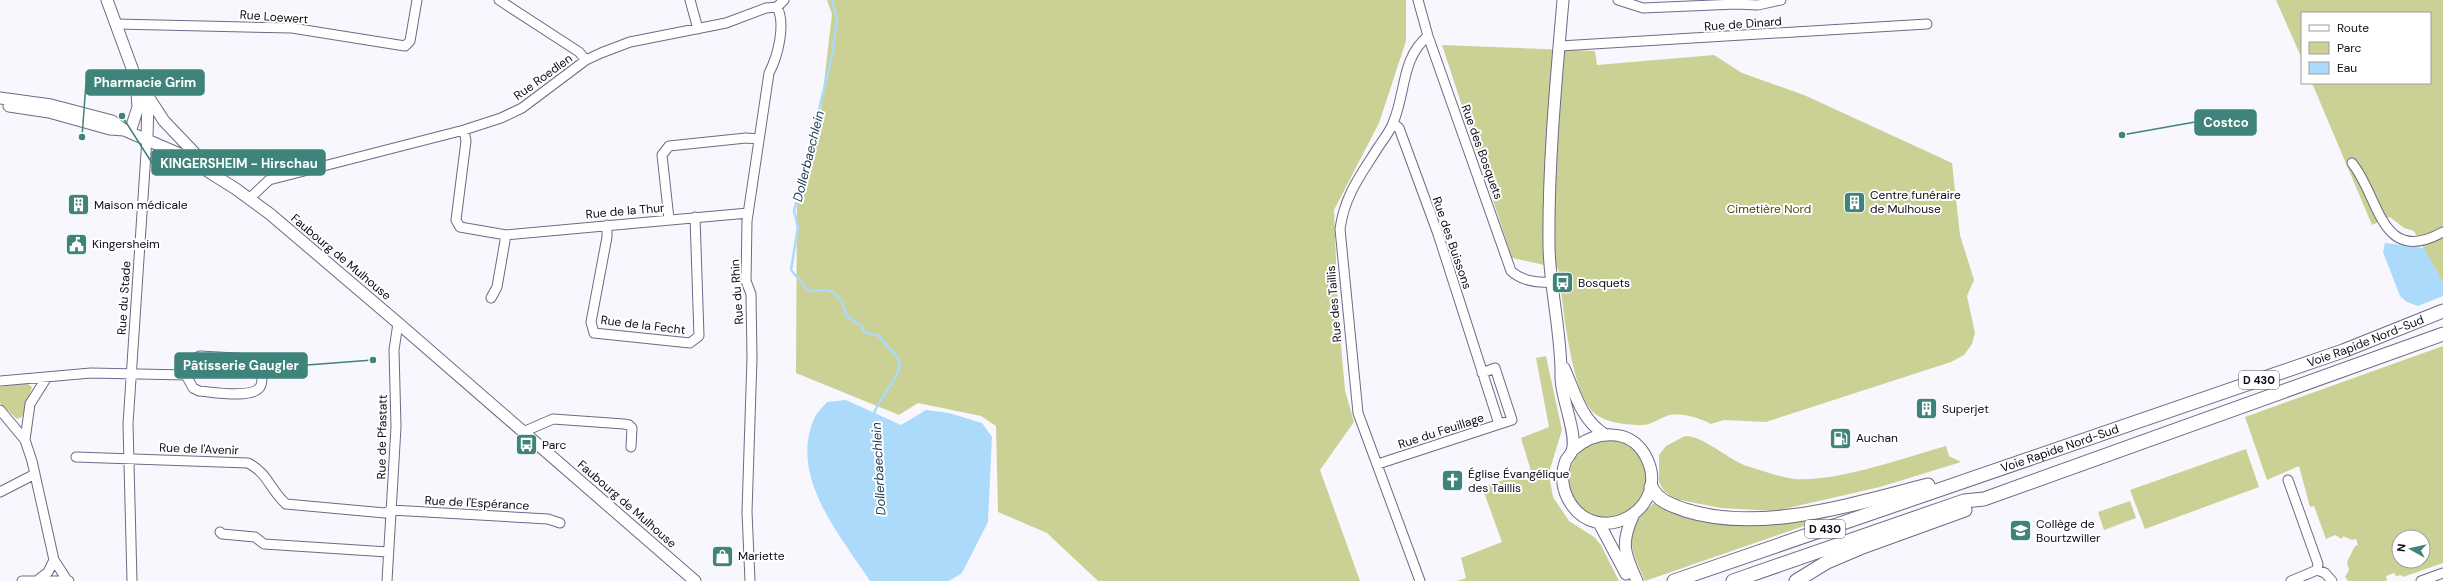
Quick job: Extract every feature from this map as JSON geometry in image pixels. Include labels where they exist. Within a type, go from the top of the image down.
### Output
[{"type":"highway","name":"Voie Rapide Nord-Sud","points":[[1674,581],[2343,351],[2443,311]]},
{"type":"highway","name":"Voie Rapide Nord-Sud","points":[[1733,581],[1964,501],[1984,498],[2443,334]]},
{"type":"highway","points":[[1651,486],[1655,494],[1663,501],[1703,516],[1758,519],[1786,516],[1847,505],[1932,485],[1975,477]]},
{"type":"highway","points":[[1796,581],[1827,562],[1962,511],[1984,498]]},
{"type":"main road","points":[[107,0],[136,78],[164,121],[216,175]]},
{"type":"main road","points":[[1563,0],[1550,189],[1551,282],[1562,364],[1561,385],[1570,421],[1573,450]]},
{"type":"main road","points":[[127,131],[138,107],[136,78]]},
{"type":"main road","name":"Faubourg de Mulhouse","points":[[0,98],[37,102],[73,109],[112,121],[127,131]]},
{"type":"main road","points":[[147,138],[149,98]]},
{"type":"main road","name":"Faubourg de Mulhouse","points":[[0,105],[49,112],[110,129],[127,131],[147,138],[182,155],[216,175],[250,198],[398,323],[695,581]]},
{"type":"main road","points":[[1562,364],[1578,405],[1590,424],[1604,434]]},
{"type":"main road","points":[[1629,581],[1624,560],[1624,535],[1633,516],[1648,498],[1651,486],[1650,463],[1640,449],[1626,438],[1604,434],[1592,436],[1573,450],[1563,471],[1565,494],[1578,513],[1599,523],[1611,524],[1633,516]]},
{"type":"main road","points":[[1599,523],[1637,581]]},
{"type":"street","name":"Rue Loewert","points":[[116,24],[292,28],[405,46],[410,41],[417,0]]},
{"type":"street","points":[[498,0],[579,52],[586,60]]},
{"type":"street","points":[[690,0],[698,29]]},
{"type":"street","name":"Rue des Bosquets","points":[[1418,0],[1428,36],[1511,271],[1523,279],[1551,282]]},
{"type":"street","points":[[1618,0],[1643,8],[1736,4],[1758,5],[1782,0]]},
{"type":"street","name":"Rue Roedlen","points":[[250,198],[269,180],[464,130],[522,108],[586,60],[630,42],[726,23],[781,3]]},
{"type":"street","name":"Rue du Rhin","points":[[750,581],[747,512],[752,358],[751,294],[746,281],[748,213],[769,73],[775,63],[782,16],[781,3]]},
{"type":"street","name":"Rue de Dinard","points":[[1560,46],[1927,24]]},
{"type":"street","name":"Rue des Taillis","points":[[1420,581],[1358,413],[1354,395],[1340,229],[1344,207],[1357,180],[1393,123],[1408,64],[1418,44],[1428,36]]},
{"type":"street","name":"Rue des Buissons","points":[[1393,123],[1399,128],[1438,234],[1499,424]]},
{"type":"street","name":"Rue de la Thur","points":[[464,130],[466,141],[456,220],[460,227],[506,235],[748,213]]},
{"type":"street","name":"Rue du Stade","points":[[132,581],[128,424],[147,138]]},
{"type":"street","points":[[669,219],[662,155],[669,146],[746,138],[759,139]]},
{"type":"street","points":[[2352,163],[2363,179],[2383,224],[2392,234],[2416,242],[2426,241],[2443,232]]},
{"type":"street","name":"Rue de la Fecht","points":[[607,225],[607,237],[591,322],[594,333],[690,343],[700,336],[695,217]]},
{"type":"street","points":[[491,298],[497,287],[506,235]]},
{"type":"street","name":"Rue de Pfastatt","points":[[387,581],[396,426],[394,350],[398,323]]},
{"type":"street","points":[[200,356],[254,359],[262,369],[261,385],[259,389],[246,394],[200,391],[193,388],[186,375],[192,360],[200,356]]},
{"type":"street","name":"Rue du Feuillage","points":[[1378,464],[1512,420],[1495,368],[1482,373]]},
{"type":"street","points":[[0,381],[132,372],[186,375]]},
{"type":"street","points":[[25,440],[30,404],[47,377]]},
{"type":"street","points":[[0,410],[25,440],[35,474],[54,560],[68,580]]},
{"type":"street","points":[[523,432],[553,419],[624,424],[629,425],[632,428],[631,448]]},
{"type":"street","points":[[76,457],[129,459]]},
{"type":"street","name":"Rue de l'Avenir","points":[[129,459],[248,464],[260,470],[278,497],[286,504],[385,513],[391,510]]},
{"type":"street","points":[[0,492],[35,474]]},
{"type":"street","points":[[2288,480],[2318,564],[2318,570]]},
{"type":"street","name":"Rue de l'Espérance","points":[[391,510],[548,519],[560,523]]},
{"type":"street","points":[[220,532],[222,534],[255,537],[264,544],[388,552]]},
{"type":"street","points":[[39,579],[48,572],[54,560]]},
{"type":"street","points":[[2291,581],[2318,570],[2325,573],[2332,581]]},
{"type":"street","points":[[2421,581],[2443,572]]},
{"type":"street","points":[[22,581],[39,579],[68,580]]},
{"type":"green space","points":[[827,0],[1406,0],[1406,41],[1379,123],[1334,210],[1338,311],[1345,390],[1354,422],[1320,470],[1360,581],[1098,581],[1047,533],[998,512],[996,426],[981,416],[918,403],[899,415],[796,373],[797,192],[821,109],[832,14]]},
{"type":"green space","points":[[2276,0],[2443,0],[2443,283],[2414,231],[2404,228],[2390,217],[2372,225],[2312,84],[2431,84],[2431,12],[2301,12],[2301,57]]},
{"type":"green space","name":"Cimetière Nord","points":[[1442,45],[1595,51],[1597,65],[1714,55],[1742,73],[1804,95],[1952,163],[1960,235],[1974,280],[1967,296],[1975,333],[1972,344],[1964,355],[1951,362],[1766,422],[1724,420],[1711,424],[1691,416],[1681,415],[1670,415],[1649,424],[1642,425],[1624,424],[1605,420],[1595,414],[1586,403],[1579,387],[1569,346],[1558,268],[1512,258]]},
{"type":"green space","points":[[2443,346],[2443,563],[2431,567],[2431,529],[2391,529],[2391,569],[2426,569],[2403,577],[2401,575],[2396,576],[2394,573],[2386,576],[2387,581],[2348,581],[2345,577],[2349,570],[2347,562],[2355,546],[2358,545],[2356,539],[2352,540],[2343,536],[2342,539],[2335,535],[2326,539],[2314,506],[2310,507],[2299,466],[2267,480],[2245,417]]},
{"type":"green space","points":[[1546,356],[1562,430],[1550,469],[1553,497],[1569,521],[1594,537],[1601,545],[1619,581],[1457,581],[1466,578],[1461,558],[1502,542],[1482,487],[1531,471],[1521,438],[1549,427],[1536,358]]},
{"type":"green space","points":[[26,383],[32,387],[22,417],[17,419],[0,403],[0,387]]},
{"type":"green space","points":[[1685,436],[1701,440],[1742,464],[1772,474],[1794,479],[1830,477],[1850,473],[1891,463],[1946,446],[1949,456],[1961,462],[1880,487],[1775,511],[1721,508],[1675,499],[1664,491],[1659,482],[1659,455],[1666,446]]},
{"type":"green space","points":[[1608,440],[1623,443],[1630,447],[1640,457],[1644,464],[1647,479],[1644,494],[1640,501],[1630,511],[1623,515],[1608,518],[1593,515],[1586,511],[1576,501],[1572,494],[1569,479],[1572,464],[1576,457],[1586,447],[1593,443]]},
{"type":"green space","points":[[2246,449],[2259,487],[2145,529],[2130,490]]},
{"type":"green space","points":[[2130,501],[2136,518],[2104,530],[2098,512]]},
{"type":"green space","points":[[1655,502],[1672,513],[1698,519],[1844,512],[1645,581],[1633,551],[1633,528],[1643,513]]},
{"type":"water","points":[[2385,243],[2424,248],[2443,283],[2443,296],[2418,306],[2407,302],[2400,296],[2383,252]]},
{"type":"water","points":[[846,400],[901,425],[926,410],[949,413],[982,423],[992,437],[988,522],[962,573],[949,581],[870,581],[845,544],[821,504],[813,484],[808,462],[808,441],[814,419],[827,402]]},
{"type":"waterway","name":"Dollerbaechlein","points":[[832,0],[837,18],[832,56],[794,211],[798,227],[791,270],[808,290],[824,290],[834,293],[843,303],[846,316],[862,326],[866,333],[879,336],[898,358],[900,364],[898,371],[874,414]]},
{"type":"place","name":"KINGERSHEIM - Hirschau","points":[[122,116]]},
{"type":"place","name":"Costco","points":[[2122,135]]},
{"type":"place","name":"Pharmacie Grim","points":[[82,137]]},
{"type":"place","name":"Centre funéraire de Mulhouse","points":[[1854,202]]},
{"type":"place","name":"Maison médicale","points":[[79,205]]},
{"type":"place","name":"Kingersheim","points":[[77,244]]},
{"type":"place","name":"Bosquets","points":[[1563,283]]},
{"type":"place","name":"Pâtisserie Gaugler","points":[[373,360]]},
{"type":"place","name":"Superjet","points":[[1927,409]]},
{"type":"place","name":"Auchan","points":[[1840,438]]},
{"type":"place","name":"Parc","points":[[527,445]]},
{"type":"place","name":"Église Évangélique des Taillis","points":[[1453,481]]},
{"type":"place","name":"Collège de Bourtzwiller","points":[[2021,531]]},
{"type":"place","name":"Mariette","points":[[723,556]]}]
